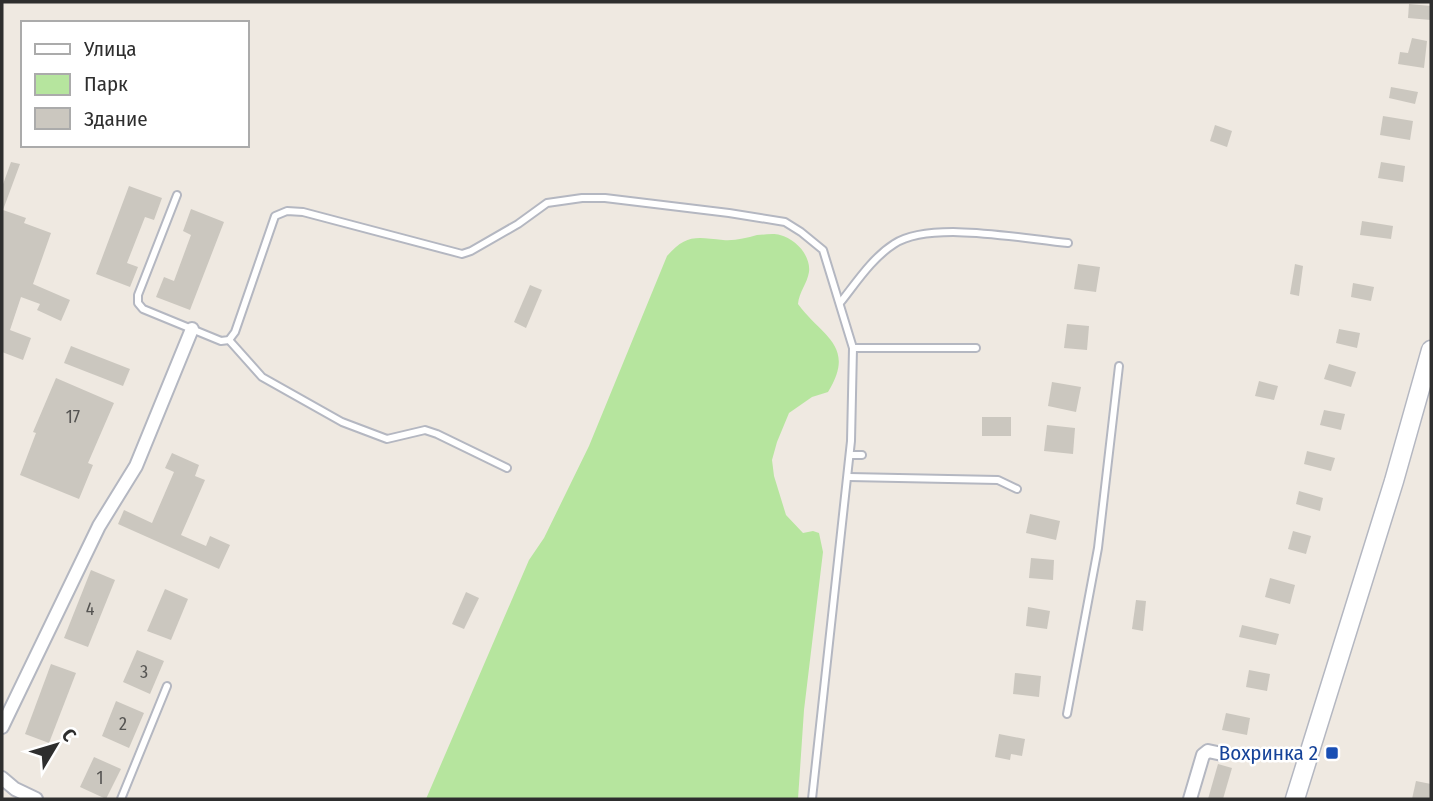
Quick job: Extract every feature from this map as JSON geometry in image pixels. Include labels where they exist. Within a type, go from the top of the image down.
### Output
[{"type":"main road","points":[[1295,799],[1398,469],[1431,350]]},
{"type":"street","points":[[2,727],[99,526],[136,466],[192,329]]},
{"type":"street","points":[[1191,799],[1203,755],[1208,751],[1222,754]]},
{"type":"street","points":[[2,778],[15,789],[36,799]]},
{"type":"lane","points":[[177,195],[138,296],[138,303],[143,309],[221,341],[229,340],[235,332],[275,216],[287,211],[303,212],[462,254],[518,224],[547,204],[582,198],[605,198],[785,222],[823,250],[853,348],[849,477],[812,799]]},
{"type":"lane","points":[[840,303],[882,253],[909,236],[947,231],[1068,243]]},
{"type":"lane","points":[[229,340],[262,377],[342,422],[387,439],[425,430],[507,468]]},
{"type":"lane","points":[[853,348],[976,348]]},
{"type":"lane","points":[[1067,714],[1098,548],[1119,366]]},
{"type":"lane","points":[[850,455],[862,455]]},
{"type":"lane","points":[[849,477],[998,480],[1017,489]]},
{"type":"lane","points":[[121,799],[167,686]]},
{"type":"green space","points":[[774,234],[786,237],[797,244],[805,254],[809,272],[798,304],[832,342],[839,363],[828,392],[812,397],[789,413],[772,460],[786,515],[803,533],[819,533],[823,552],[804,710],[798,799],[426,799],[529,560],[544,538],[589,446],[667,256],[686,240],[732,240]]},
{"type":"building","points":[[1409,4],[1431,6],[1431,20],[1408,18]]},
{"type":"building","points":[[1412,38],[1427,41],[1424,68],[1398,64],[1400,52],[1408,53]]},
{"type":"building","points":[[1391,87],[1418,92],[1415,104],[1389,98]]},
{"type":"building","points":[[1383,116],[1413,121],[1410,140],[1380,135]]},
{"type":"building","points":[[1215,125],[1232,131],[1227,147],[1210,141]]},
{"type":"building","points":[[11,162],[20,164],[3,210],[26,218],[24,223],[51,233],[33,284],[70,300],[61,321],[37,310],[40,304],[21,297],[10,330],[31,338],[23,360],[2,352],[2,187]]},
{"type":"building","points":[[1381,162],[1405,166],[1403,182],[1378,178]]},
{"type":"building","points":[[129,186],[162,198],[154,220],[145,217],[127,263],[138,267],[130,287],[96,274]]},
{"type":"building","points":[[191,209],[224,222],[190,310],[156,297],[164,277],[174,281],[191,235],[183,231]]},
{"type":"building","points":[[1362,221],[1393,226],[1391,239],[1360,235]]},
{"type":"building","points":[[1078,264],[1100,267],[1096,292],[1074,289]]},
{"type":"building","points":[[1295,264],[1303,266],[1299,296],[1290,294]]},
{"type":"building","points":[[1353,283],[1374,287],[1371,301],[1351,297]]},
{"type":"building","points":[[530,285],[542,290],[526,328],[514,322]]},
{"type":"building","points":[[1067,324],[1089,326],[1087,350],[1064,348]]},
{"type":"building","points":[[1339,329],[1360,333],[1357,348],[1336,343]]},
{"type":"building","points":[[71,346],[130,369],[123,386],[64,363]]},
{"type":"building","points":[[1329,364],[1356,372],[1351,387],[1324,379]]},
{"type":"building","points":[[56,378],[114,403],[88,463],[93,465],[79,499],[20,475],[36,433],[33,432]]},
{"type":"building","points":[[1259,381],[1278,386],[1274,400],[1255,396]]},
{"type":"building","points":[[1052,382],[1081,387],[1076,412],[1048,406]]},
{"type":"building","points":[[1324,410],[1345,414],[1341,430],[1320,425]]},
{"type":"building","points":[[982,417],[1011,417],[1011,436],[982,436]]},
{"type":"building","points":[[1047,425],[1075,428],[1073,454],[1044,451]]},
{"type":"building","points":[[1307,451],[1335,458],[1331,471],[1304,464]]},
{"type":"building","points":[[172,453],[199,465],[195,476],[205,480],[181,535],[206,546],[210,536],[230,545],[219,569],[118,524],[124,510],[152,523],[174,472],[165,468]]},
{"type":"building","points":[[1299,491],[1323,498],[1320,511],[1296,504]]},
{"type":"building","points":[[1030,514],[1060,521],[1056,540],[1026,533]]},
{"type":"building","points":[[1293,531],[1311,536],[1306,554],[1288,549]]},
{"type":"building","points":[[1031,558],[1054,560],[1053,580],[1029,578]]},
{"type":"building","points":[[91,570],[115,580],[88,647],[64,638]]},
{"type":"building","points":[[1270,578],[1295,585],[1290,604],[1265,597]]},
{"type":"building","points":[[165,589],[188,599],[171,640],[147,631]]},
{"type":"building","points":[[466,592],[479,598],[464,629],[452,624]]},
{"type":"building","points":[[1136,600],[1146,601],[1143,631],[1132,629]]},
{"type":"building","points":[[1028,607],[1050,611],[1047,629],[1026,626]]},
{"type":"building","points":[[1242,625],[1279,634],[1276,645],[1239,637]]},
{"type":"building","points":[[137,650],[164,661],[150,694],[123,682]]},
{"type":"building","points":[[51,664],[76,673],[49,743],[25,734]]},
{"type":"building","points":[[1249,670],[1270,674],[1267,691],[1246,687]]},
{"type":"building","points":[[1015,673],[1041,676],[1039,697],[1013,694]]},
{"type":"building","points":[[116,701],[144,713],[129,748],[102,736]]},
{"type":"building","points":[[1226,713],[1250,718],[1247,735],[1222,730]]},
{"type":"building","points":[[999,734],[1025,739],[1022,756],[1011,754],[1010,760],[995,757]]},
{"type":"building","points":[[94,757],[121,769],[106,799],[80,787]]},
{"type":"building","points":[[1218,764],[1232,768],[1223,799],[1208,799]]},
{"type":"building","points":[[1416,781],[1431,784],[1431,799],[1412,799]]},
{"type":"place","name":"Вохринка 2","points":[[1332,753]]}]
